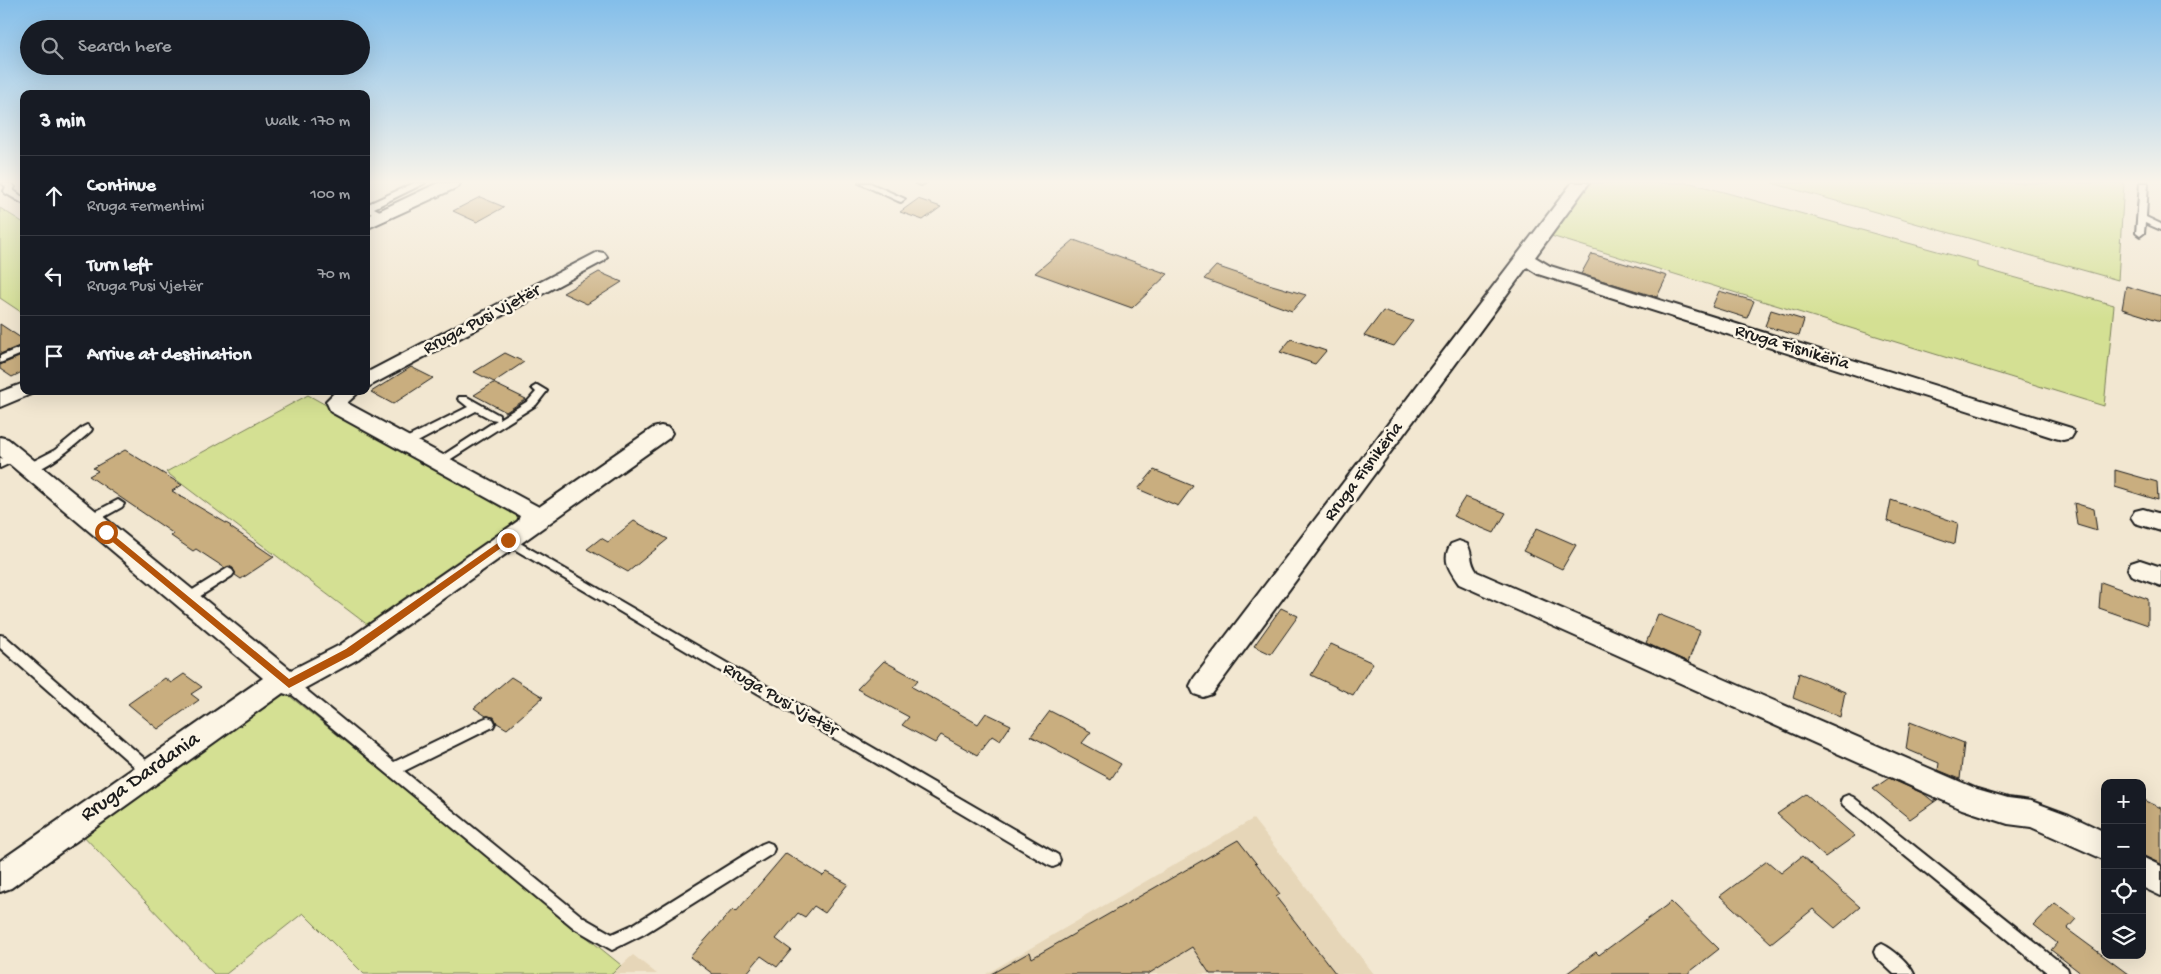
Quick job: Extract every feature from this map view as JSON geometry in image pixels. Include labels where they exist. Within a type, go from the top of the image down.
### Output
[{"type":"street","name":"Rruga Fisnikëria","points":[[1203,686],[1546,228]]},
{"type":"street","name":"Rruga Pusi Vjetër","points":[[370,380],[598,257]]},
{"type":"street","name":"Rruga Fisnikëria","points":[[1524,258],[1544,270],[2062,433]]},
{"type":"street","points":[[0,400],[20,391]]},
{"type":"street","points":[[344,395],[336,401],[338,407],[527,510],[532,514],[529,525]]},
{"type":"street","points":[[11,458],[91,519],[286,681],[349,652],[661,433]]},
{"type":"street","points":[[1459,550],[1458,563],[1468,578],[1964,797],[2008,812],[2031,814],[2060,824],[2101,845]]},
{"type":"street","name":"Rruga Dardania","points":[[0,878],[150,772],[286,681]]},
{"type":"street","points":[[2146,873],[2161,882]]},
{"type":"lane","points":[[0,360],[20,351]]},
{"type":"lane","points":[[439,461],[532,403],[542,391],[537,388]]},
{"type":"lane","points":[[463,399],[494,417]]},
{"type":"lane","points":[[406,443],[476,407]]},
{"type":"lane","points":[[11,458],[59,453],[87,429]]},
{"type":"lane","points":[[91,519],[118,504]]},
{"type":"lane","name":"Rruga Pusi Vjetër","points":[[508,540],[1053,860]]},
{"type":"lane","points":[[187,599],[228,573]]},
{"type":"lane","points":[[0,640],[150,772]]},
{"type":"lane","points":[[286,681],[579,923],[612,942],[639,929],[768,849]]},
{"type":"lane","points":[[394,769],[488,723]]},
{"type":"lane","points":[[1848,801],[2062,974]]},
{"type":"lane","points":[[1882,952],[1906,974]]},
{"type":"shaded area","points":[[1253,819],[1374,974],[986,974]]},
{"type":"shaded area","points":[[633,955],[657,974],[612,974]]},
{"type":"green space","points":[[0,228],[20,228],[20,311],[0,298]]},
{"type":"green space","points":[[1556,228],[1856,228],[1977,262],[1977,267],[2114,305],[2104,406],[1551,236]]},
{"type":"green space","points":[[1934,228],[2121,228],[2118,280]]},
{"type":"green space","points":[[308,395],[517,511],[523,520],[373,629],[166,472]]},
{"type":"green space","points":[[281,689],[621,965],[612,974],[364,974],[303,913],[226,974],[214,974],[80,832]]},
{"type":"building","points":[[1074,240],[1168,274],[1132,308],[1035,273]]},
{"type":"building","points":[[1592,254],[1667,276],[1657,297],[1581,274]]},
{"type":"building","points":[[1216,266],[1306,295],[1292,311],[1204,279]]},
{"type":"building","points":[[599,272],[622,282],[587,304],[563,293]]},
{"type":"building","points":[[2126,286],[2161,296],[2161,321],[2122,309]]},
{"type":"building","points":[[1719,291],[1754,301],[1747,318],[1712,307]]},
{"type":"building","points":[[1771,310],[1804,320],[1799,336],[1765,326]]},
{"type":"building","points":[[1383,311],[1413,321],[1394,346],[1364,336]]},
{"type":"building","points":[[0,324],[20,337],[20,346],[0,354]]},
{"type":"building","points":[[1291,339],[1326,351],[1315,364],[1280,352]]},
{"type":"building","points":[[505,353],[524,362],[494,382],[474,372]]},
{"type":"building","points":[[20,357],[20,373],[12,377],[0,369],[0,365]]},
{"type":"building","points":[[411,367],[433,378],[393,404],[371,392]]},
{"type":"building","points":[[493,383],[526,399],[506,412],[474,395]]},
{"type":"building","points":[[125,450],[182,485],[172,491],[231,526],[274,557],[241,579],[235,575],[233,568],[229,566],[225,568],[196,549],[193,551],[171,536],[174,534],[89,476],[98,471],[93,468]]},
{"type":"building","points":[[1154,470],[1193,486],[1178,506],[1138,489]]},
{"type":"building","points":[[2115,470],[2157,482],[2158,500],[2115,487]]},
{"type":"building","points":[[1465,497],[1506,513],[1494,533],[1453,516]]},
{"type":"building","points":[[1891,500],[1958,523],[1955,544],[1887,521]]},
{"type":"building","points":[[2074,503],[2094,509],[2097,531],[2077,525]]},
{"type":"building","points":[[634,521],[668,539],[628,572],[587,549],[601,538],[608,542]]},
{"type":"building","points":[[1537,528],[1576,545],[1562,569],[1523,551]]},
{"type":"building","points":[[2101,582],[2148,599],[2148,625],[2099,608]]},
{"type":"building","points":[[1281,608],[1298,616],[1271,654],[1254,646]]},
{"type":"building","points":[[1658,614],[1700,631],[1688,662],[1646,643]]},
{"type":"building","points":[[1331,644],[1373,663],[1353,695],[1311,675]]},
{"type":"building","points":[[884,661],[918,680],[912,687],[978,724],[986,713],[1011,725],[1000,741],[992,736],[977,755],[941,735],[935,743],[902,725],[909,717],[857,689]]},
{"type":"building","points":[[1799,673],[1845,692],[1840,717],[1793,698]]},
{"type":"building","points":[[184,674],[202,687],[191,694],[199,700],[158,729],[128,704],[165,678],[171,683]]},
{"type":"building","points":[[511,677],[543,697],[507,729],[497,723],[494,717],[486,716],[474,708]]},
{"type":"building","points":[[1050,711],[1091,732],[1082,743],[1121,764],[1111,779],[1031,736]]},
{"type":"building","points":[[1910,722],[1964,743],[1960,779],[1938,770],[1939,763],[1906,749]]},
{"type":"building","points":[[1889,778],[1924,794],[1934,802],[1934,799],[1937,800],[1910,819],[1873,789]]},
{"type":"building","points":[[1806,794],[1855,836],[1825,857],[1777,814]]},
{"type":"building","points":[[2146,801],[2161,808],[2161,864],[2146,857]]},
{"type":"building","points":[[1238,840],[1280,894],[1276,897],[1336,974],[1210,974],[1192,947],[1148,974],[991,974],[1030,952],[1032,958]]},
{"type":"building","points":[[786,853],[823,876],[827,872],[848,884],[825,913],[814,906],[805,917],[798,913],[776,939],[791,950],[777,967],[761,956],[746,974],[713,974],[690,957],[733,909],[736,912]]},
{"type":"building","points":[[1802,856],[1860,907],[1835,928],[1813,909],[1771,943],[1720,896],[1767,861],[1781,873]]},
{"type":"building","points":[[1671,902],[1719,949],[1687,974],[1566,974],[1596,952],[1599,955]]},
{"type":"building","points":[[2055,903],[2076,919],[2067,929],[2101,954],[2101,959],[2108,959],[2128,974],[2082,974],[2051,950],[2057,943],[2034,925]]},
{"type":"route","points":[[106,532],[289,684],[349,652],[508,540]]}]
